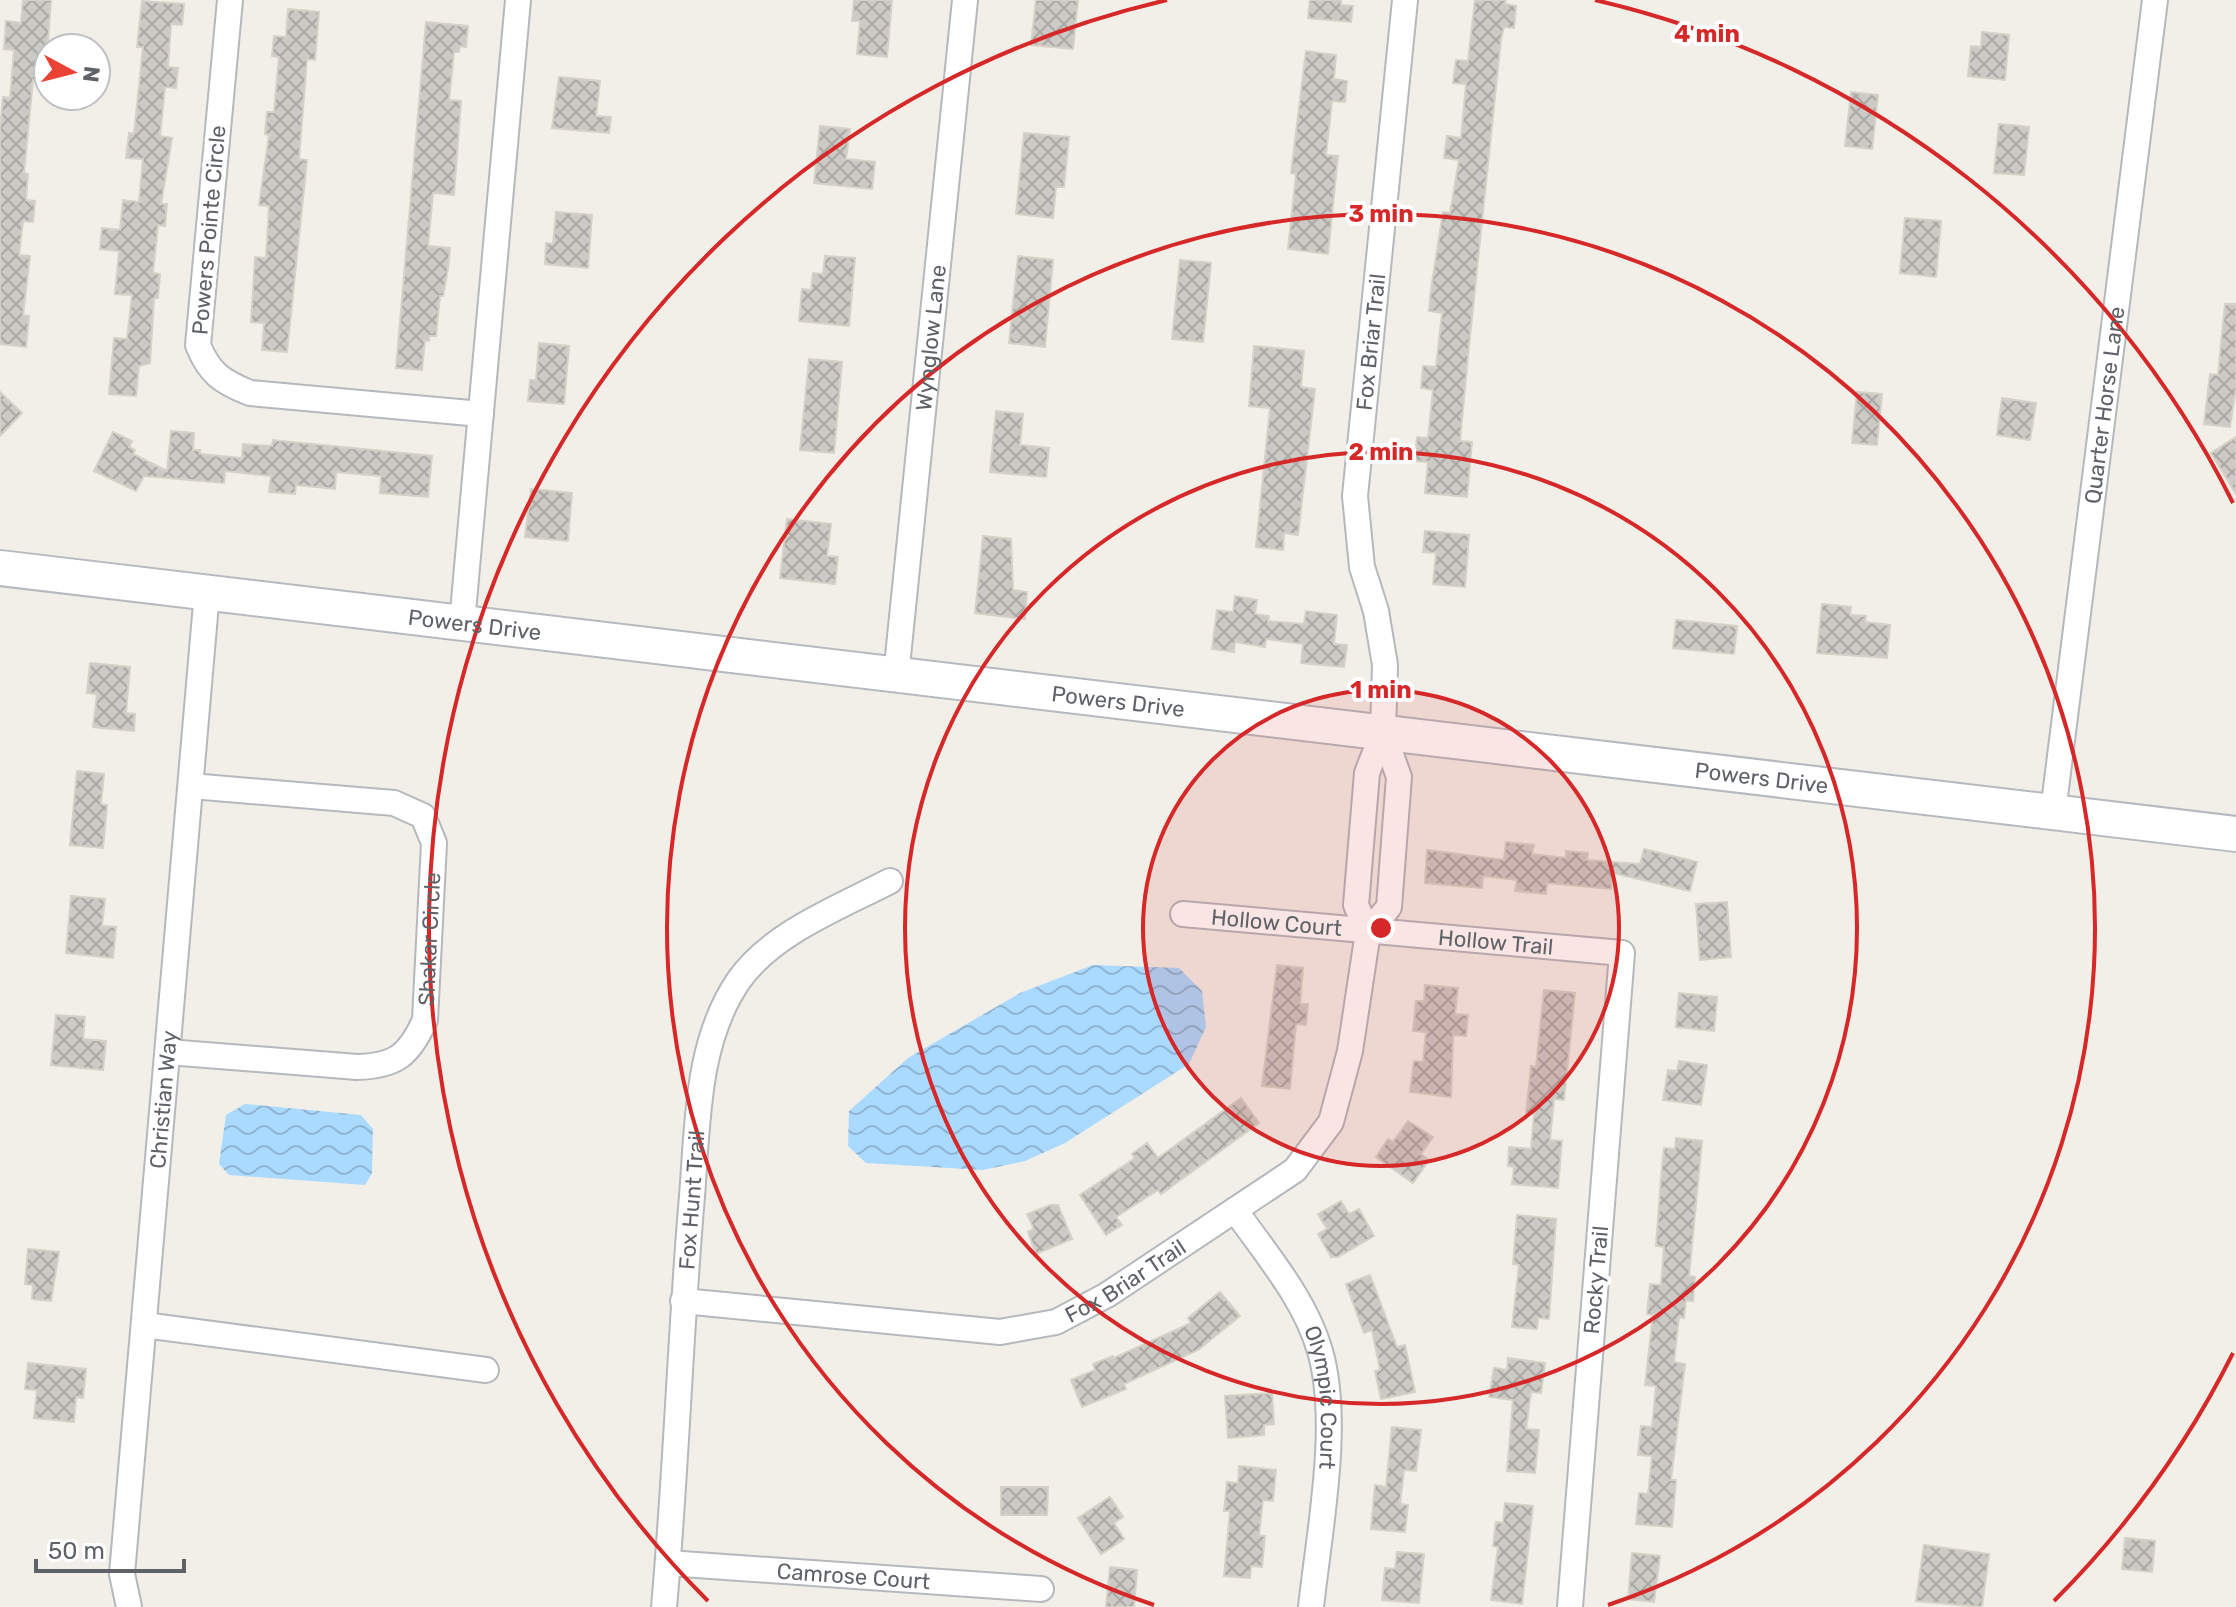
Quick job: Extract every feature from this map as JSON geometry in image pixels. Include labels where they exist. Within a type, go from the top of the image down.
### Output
[{"type":"street","name":"Powers Pointe Circle","points":[[230,0],[198,345],[208,369],[226,383],[250,393],[481,414]]},
{"type":"street","points":[[462,623],[518,0]]},
{"type":"street","name":"Wynglow Lane","points":[[896,676],[965,0]]},
{"type":"street","name":"Fox Briar Trail","points":[[1368,932],[1356,905],[1367,773],[1383,732],[1385,665],[1376,611],[1362,567],[1355,496],[1405,0]]},
{"type":"street","name":"Quarter Horse Lane","points":[[2053,812],[2155,0]]},
{"type":"street","name":"Powers Drive","points":[[0,568],[2236,834]]},
{"type":"street","name":"Christian Way","points":[[129,1607],[122,1574],[207,592]]},
{"type":"street","name":"Fox Briar Trail","points":[[683,1301],[1000,1332],[1056,1322],[1107,1295],[1295,1170],[1331,1122],[1350,1051],[1368,932],[1389,907],[1399,777],[1383,732]]},
{"type":"street","name":"Shakar Circle","points":[[168,1052],[357,1067],[387,1066],[415,1044],[425,1020],[434,843],[423,816],[394,803],[191,786]]},
{"type":"street","name":"Fox Hunt Trail","points":[[664,1607],[683,1301],[703,1070],[714,1028],[740,979],[789,933],[890,881]]},
{"type":"street","name":"Hollow Court","points":[[1183,914],[1368,932]]},
{"type":"street","name":"Hollow Trail","points":[[1368,932],[1622,953]]},
{"type":"street","name":"Rocky Trail","points":[[1570,1607],[1622,953]]},
{"type":"street","name":"Olympic Court","points":[[1235,1210],[1293,1290],[1320,1352],[1329,1426],[1311,1607]]},
{"type":"street","points":[[144,1325],[486,1370]]},
{"type":"street","name":"Camrose Court","points":[[668,1563],[1041,1589]]},
{"type":"water","points":[[1093,965],[1179,968],[1202,991],[1206,1027],[1189,1064],[1065,1143],[1025,1161],[983,1170],[866,1163],[848,1146],[849,1111],[908,1058],[1020,993]]},
{"type":"water","points":[[245,1104],[361,1115],[373,1129],[372,1173],[365,1185],[229,1175],[219,1164],[226,1115]]},
{"type":"building","points":[[23,0],[51,0],[49,32],[32,32],[32,90],[24,173],[28,174],[26,200],[35,201],[33,222],[23,221],[19,255],[30,256],[23,315],[29,316],[26,347],[0,344],[0,129],[3,97],[10,98],[14,50],[4,49],[6,21],[21,23]]},
{"type":"building","points":[[854,0],[892,0],[887,57],[857,54],[860,21],[852,21]]},
{"type":"building","points":[[1036,0],[1078,0],[1073,49],[1031,45]]},
{"type":"building","points":[[1310,0],[1341,0],[1341,5],[1353,6],[1351,22],[1308,18]]},
{"type":"building","points":[[1475,0],[1506,0],[1505,4],[1516,6],[1514,28],[1504,27],[1501,39],[1469,346],[1460,441],[1472,442],[1467,497],[1425,493],[1428,462],[1415,461],[1417,437],[1428,438],[1433,390],[1421,388],[1423,366],[1436,367],[1442,313],[1429,311],[1431,289],[1443,212],[1450,213],[1459,160],[1444,158],[1447,136],[1461,138],[1466,84],[1453,83],[1456,60],[1468,61]]},
{"type":"building","points":[[142,1],[184,4],[182,25],[171,24],[168,67],[178,68],[176,88],[165,87],[160,136],[172,138],[161,204],[167,204],[165,226],[158,225],[153,273],[160,274],[158,298],[154,298],[150,363],[139,366],[136,396],[109,394],[114,338],[127,339],[132,295],[115,294],[119,251],[100,249],[102,228],[120,230],[123,200],[139,202],[143,159],[126,158],[129,133],[134,134],[143,47],[137,47]]},
{"type":"building","points":[[288,9],[319,12],[315,60],[307,59],[299,159],[307,160],[287,352],[262,350],[264,323],[251,322],[255,257],[266,258],[269,206],[259,205],[269,135],[265,134],[267,112],[274,112],[279,57],[272,56],[274,36],[286,37]]},
{"type":"building","points":[[426,22],[468,26],[466,47],[460,46],[459,52],[454,52],[449,100],[461,101],[454,195],[433,193],[428,246],[450,248],[436,336],[425,340],[422,370],[396,368]]},
{"type":"building","points":[[1982,32],[2009,35],[2005,80],[1968,76],[1971,46],[1981,47]]},
{"type":"building","points":[[1306,51],[1336,55],[1334,79],[1347,81],[1345,102],[1332,101],[1326,155],[1338,156],[1328,254],[1288,249],[1296,174],[1291,173]]},
{"type":"building","points":[[559,77],[600,81],[596,116],[611,117],[609,133],[552,128]]},
{"type":"building","points":[[1851,92],[1878,95],[1872,149],[1845,146]]},
{"type":"building","points":[[1999,124],[2029,127],[2024,175],[1994,173]]},
{"type":"building","points":[[820,126],[850,129],[846,159],[875,162],[872,189],[814,183]]},
{"type":"building","points":[[1024,133],[1069,137],[1064,187],[1056,187],[1053,218],[1016,214]]},
{"type":"building","points":[[556,212],[592,215],[588,268],[545,264],[546,243],[553,244]]},
{"type":"building","points":[[1905,218],[1941,221],[1936,277],[1900,273]]},
{"type":"building","points":[[825,256],[855,258],[849,326],[799,321],[802,289],[811,290],[813,273],[823,274]]},
{"type":"building","points":[[1018,256],[1053,260],[1045,347],[1009,343]]},
{"type":"building","points":[[1180,260],[1211,263],[1203,342],[1172,339]]},
{"type":"building","points":[[2225,304],[2236,304],[2236,388],[2230,427],[2204,424],[2210,374],[2218,375]]},
{"type":"building","points":[[539,343],[569,346],[564,404],[528,401],[530,380],[536,380]]},
{"type":"building","points":[[1254,346],[1304,351],[1301,387],[1315,389],[1298,535],[1284,533],[1283,550],[1256,547],[1270,408],[1249,406]]},
{"type":"building","points":[[809,359],[842,362],[834,453],[800,450]]},
{"type":"building","points":[[0,392],[22,413],[0,436]]},
{"type":"building","points":[[1857,392],[1882,394],[1877,445],[1852,443]]},
{"type":"building","points":[[2002,398],[2036,403],[2030,440],[1997,435]]},
{"type":"building","points":[[996,411],[1023,414],[1020,445],[1049,448],[1046,477],[990,472]]},
{"type":"building","points":[[171,431],[194,433],[193,450],[200,450],[200,454],[242,458],[243,444],[272,446],[273,440],[432,456],[428,497],[380,493],[381,476],[336,472],[335,489],[296,485],[295,494],[269,492],[271,476],[225,471],[224,483],[144,476],[136,491],[94,471],[113,432],[132,441],[129,447],[135,450],[133,454],[167,471]]},
{"type":"building","points":[[2236,437],[2236,494],[2211,453]]},
{"type":"building","points":[[531,489],[572,493],[568,541],[525,537]]},
{"type":"building","points":[[787,519],[831,524],[827,556],[838,557],[835,584],[780,578]]},
{"type":"building","points":[[1425,531],[1469,535],[1465,587],[1433,584],[1436,553],[1423,552]]},
{"type":"building","points":[[983,536],[1011,539],[1013,590],[1027,592],[1025,619],[975,613]]},
{"type":"building","points":[[1235,596],[1257,600],[1255,614],[1269,616],[1268,621],[1304,624],[1306,611],[1337,615],[1334,644],[1347,645],[1344,667],[1301,663],[1303,644],[1266,639],[1265,647],[1235,642],[1234,652],[1212,649],[1217,610],[1233,612]]},
{"type":"building","points":[[1822,604],[1851,607],[1850,615],[1866,616],[1865,622],[1890,625],[1887,658],[1817,653]]},
{"type":"building","points":[[1676,620],[1737,626],[1734,654],[1673,648]]},
{"type":"building","points":[[90,663],[130,667],[126,713],[135,714],[134,731],[93,727],[97,694],[87,693]]},
{"type":"building","points":[[77,771],[104,774],[101,804],[107,805],[103,848],[70,845]]},
{"type":"building","points":[[1506,842],[1534,845],[1532,854],[1566,858],[1566,851],[1588,853],[1587,860],[1640,864],[1644,849],[1697,862],[1690,891],[1613,873],[1611,889],[1547,883],[1546,894],[1515,891],[1517,880],[1483,876],[1482,888],[1425,883],[1427,850],[1504,860]]},
{"type":"building","points":[[71,896],[105,899],[102,926],[116,927],[113,958],[66,953]]},
{"type":"building","points":[[1727,902],[1731,957],[1700,960],[1696,904]]},
{"type":"building","points":[[1277,965],[1303,968],[1300,1004],[1308,1004],[1306,1025],[1296,1024],[1290,1089],[1262,1086]]},
{"type":"building","points":[[1425,985],[1458,988],[1455,1014],[1468,1015],[1466,1036],[1453,1035],[1451,1097],[1410,1092],[1414,1061],[1423,1062],[1426,1032],[1413,1031],[1416,1001],[1424,1001]]},
{"type":"building","points":[[1544,990],[1575,993],[1564,1100],[1554,1099],[1550,1140],[1562,1141],[1558,1188],[1512,1184],[1514,1167],[1508,1166],[1509,1147],[1531,1149],[1534,1114],[1526,1114],[1531,1066],[1536,1067]]},
{"type":"building","points":[[1679,993],[1717,997],[1714,1031],[1676,1027]]},
{"type":"building","points":[[56,1015],[85,1017],[83,1039],[106,1041],[103,1070],[51,1065]]},
{"type":"building","points":[[1679,1061],[1707,1065],[1701,1105],[1663,1100],[1668,1070],[1677,1071]]},
{"type":"building","points":[[1241,1098],[1259,1123],[1161,1194],[1158,1190],[1116,1217],[1122,1225],[1106,1235],[1080,1195],[1135,1158],[1132,1154],[1147,1143],[1158,1158]]},
{"type":"building","points":[[1408,1121],[1433,1137],[1421,1154],[1429,1160],[1413,1183],[1376,1157],[1388,1139],[1393,1142]]},
{"type":"building","points":[[1676,1138],[1702,1141],[1689,1276],[1695,1277],[1693,1301],[1686,1300],[1684,1318],[1679,1317],[1674,1362],[1685,1364],[1671,1480],[1676,1480],[1672,1527],[1636,1524],[1639,1493],[1648,1494],[1652,1456],[1638,1455],[1641,1426],[1652,1427],[1656,1386],[1645,1385],[1653,1315],[1647,1314],[1650,1284],[1661,1285],[1664,1247],[1656,1246],[1664,1148],[1675,1149]]},
{"type":"building","points":[[1341,1201],[1349,1214],[1359,1209],[1374,1236],[1338,1257],[1331,1257],[1318,1234],[1327,1229],[1318,1214]]},
{"type":"building","points":[[1058,1205],[1072,1239],[1036,1254],[1028,1232],[1034,1229],[1027,1214]]},
{"type":"building","points":[[1517,1215],[1556,1219],[1549,1319],[1538,1318],[1537,1329],[1512,1327],[1519,1265],[1513,1264]]},
{"type":"building","points":[[28,1249],[59,1252],[51,1301],[32,1299],[33,1285],[25,1284]]},
{"type":"building","points":[[1370,1275],[1397,1347],[1405,1345],[1415,1392],[1381,1399],[1375,1371],[1380,1370],[1372,1330],[1364,1333],[1346,1284]]},
{"type":"building","points":[[1220,1292],[1240,1316],[1198,1350],[1124,1384],[1126,1389],[1082,1407],[1071,1380],[1095,1370],[1093,1364],[1114,1358],[1191,1323],[1188,1318]]},
{"type":"building","points":[[1508,1358],[1545,1363],[1541,1393],[1531,1392],[1526,1429],[1539,1430],[1535,1473],[1507,1471],[1513,1400],[1489,1397],[1494,1368],[1507,1370]]},
{"type":"building","points":[[28,1363],[86,1369],[83,1398],[76,1397],[74,1422],[34,1418],[37,1390],[25,1389]]},
{"type":"building","points":[[1272,1393],[1274,1424],[1264,1425],[1264,1435],[1228,1438],[1225,1396]]},
{"type":"building","points":[[1392,1427],[1421,1430],[1416,1471],[1404,1470],[1400,1504],[1408,1505],[1405,1532],[1371,1529],[1375,1485],[1386,1487]]},
{"type":"building","points":[[1239,1466],[1276,1470],[1273,1501],[1263,1500],[1259,1535],[1265,1536],[1262,1567],[1251,1566],[1250,1578],[1224,1576],[1230,1511],[1224,1511],[1227,1482],[1238,1483]]},
{"type":"building","points":[[1001,1487],[1048,1487],[1047,1515],[1001,1515]]},
{"type":"building","points":[[1110,1497],[1123,1517],[1114,1523],[1124,1539],[1101,1554],[1078,1518]]},
{"type":"building","points":[[1505,1503],[1533,1506],[1522,1604],[1491,1600],[1498,1547],[1493,1546],[1496,1522],[1503,1523]]},
{"type":"building","points":[[2125,1538],[2155,1541],[2152,1572],[2122,1569]]},
{"type":"building","points":[[1924,1545],[1989,1554],[1982,1607],[1916,1601]]},
{"type":"building","points":[[1397,1552],[1424,1554],[1419,1603],[1382,1600],[1385,1568],[1395,1569]]},
{"type":"building","points":[[1632,1553],[1660,1556],[1654,1602],[1628,1599]]},
{"type":"building","points":[[1110,1567],[1137,1570],[1134,1607],[1106,1607]]}]
